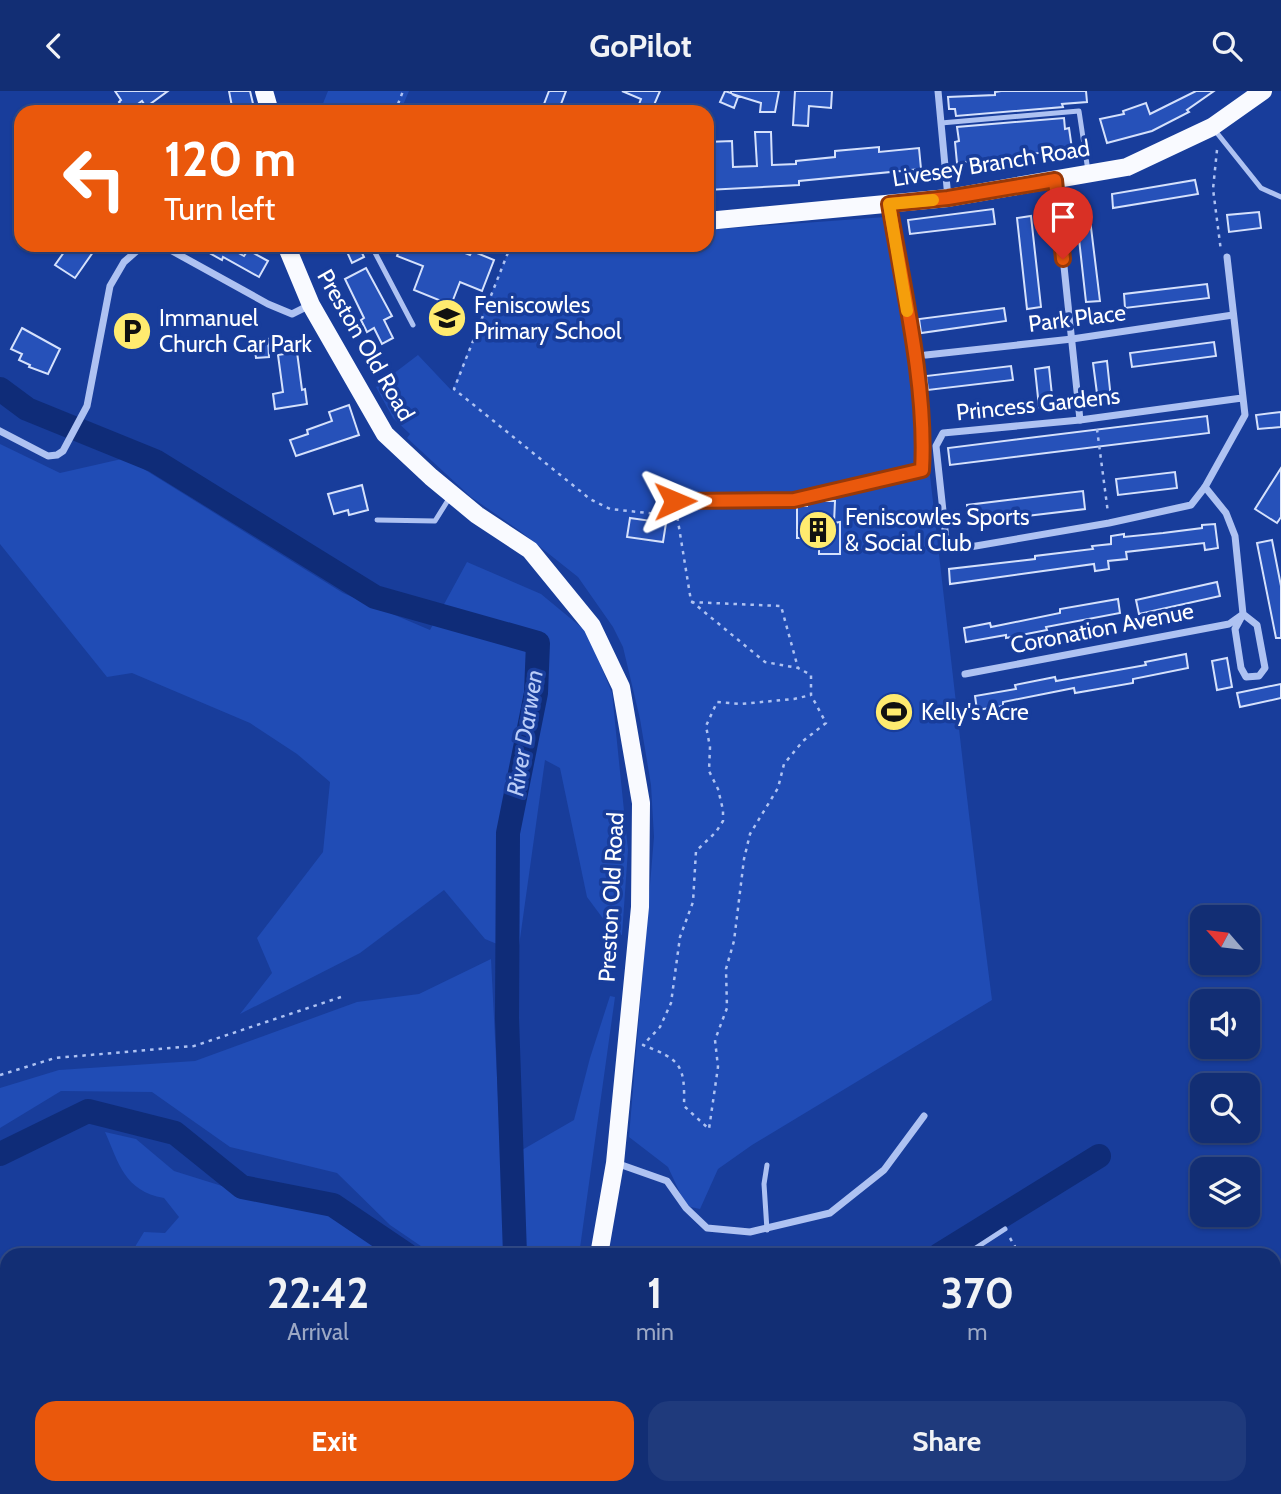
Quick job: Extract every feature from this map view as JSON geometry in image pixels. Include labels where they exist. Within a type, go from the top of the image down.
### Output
[{"type":"main road","name":"Livesey Branch Road","points":[[714,220],[948,198],[1127,167],[1215,132],[1264,91]]},
{"type":"main road","name":"Preston Old Road","points":[[289,252],[311,305],[385,434],[477,515],[530,550],[592,626],[621,687],[641,803],[640,907],[614,1163],[600,1248]]},
{"type":"street","points":[[937,91],[948,198]]},
{"type":"street","points":[[1055,180],[1080,420]]},
{"type":"street","points":[[0,431],[48,456],[63,451],[87,406],[110,286],[124,262],[135,252]]},
{"type":"street","points":[[173,252],[268,305],[292,314],[311,305]]},
{"type":"street","name":"Princess Gardens","points":[[1227,257],[1245,415],[1205,487],[1191,505],[1109,523],[964,548],[953,549],[946,539],[936,446],[943,433],[1080,420],[1242,398]]},
{"type":"street","name":"Park Place","points":[[926,355],[1072,339],[1233,315]]},
{"type":"street","points":[[1205,487],[1226,513],[1235,536],[1243,614],[1235,629],[1241,668],[1246,677],[1259,676],[1265,668],[1257,625],[1243,614]]},
{"type":"street","name":"Coronation Avenue","points":[[965,674],[1229,624],[1243,614]]},
{"type":"street","points":[[614,1163],[667,1181],[686,1208],[707,1228],[750,1232],[766,1230],[830,1213],[884,1170],[923,1116]]},
{"type":"lane","points":[[940,123],[1079,111],[1088,174]]},
{"type":"lane","points":[[1215,132],[1261,188],[1281,197]]},
{"type":"lane","points":[[662,499],[794,500],[922,470],[923,441],[914,357],[889,204]]},
{"type":"lane","points":[[375,252],[413,325]]},
{"type":"lane","points":[[377,520],[435,521],[452,494]]},
{"type":"lane","points":[[766,1230],[764,1184],[767,1165]]},
{"type":"lane","points":[[976,1248],[1005,1229]]},
{"type":"path","points":[[1215,132],[1213,189],[1221,250],[1227,257]]},
{"type":"path","points":[[508,252],[454,389],[590,499],[619,511],[678,516]]},
{"type":"path","points":[[1096,418],[1109,523]]},
{"type":"path","points":[[649,483],[661,487],[662,499]]},
{"type":"path","points":[[675,501],[691,601],[765,662],[797,668],[811,675],[811,695],[826,723],[803,741],[784,764],[778,788],[750,835],[744,859],[734,941],[726,969],[727,1008],[715,1040],[718,1067],[709,1129],[684,1106],[684,1077],[669,1055],[643,1045],[660,1027],[671,1003],[680,937],[693,902],[696,851],[716,832],[723,821],[718,789],[709,771],[710,747],[706,726],[718,702],[740,704],[811,695]]},
{"type":"path","points":[[691,601],[781,606],[797,668]]},
{"type":"path","points":[[0,1075],[55,1058],[194,1046],[341,997]]},
{"type":"path","points":[[1005,1229],[1016,1248]]},
{"type":"shaded area","points":[[328,91],[409,91],[403,105],[322,105]]},
{"type":"shaded area","points":[[899,216],[992,1000],[752,1145],[718,1169],[700,1209],[686,1206],[668,1167],[629,1137],[654,837],[651,785],[640,719],[623,647],[613,627],[578,577],[520,531],[471,497],[407,438],[410,434],[393,418],[376,387],[418,355],[452,391],[508,252],[714,252],[714,229]]},
{"type":"shaded area","points":[[0,444],[60,473],[126,458],[343,593],[430,630],[467,562],[541,594],[587,632],[612,693],[628,850],[622,935],[613,932],[587,897],[560,768],[545,760],[518,953],[485,939],[444,890],[360,953],[240,1014],[272,973],[257,938],[323,852],[330,782],[297,754],[250,723],[132,673],[107,677],[0,544]]},
{"type":"shaded area","points":[[491,959],[506,1248],[424,1248],[390,1225],[337,1173],[230,1147],[152,1092],[61,1091],[0,1128],[0,1088],[59,1070],[195,1061],[357,1002],[419,994]]},
{"type":"shaded area","points":[[610,996],[615,997],[580,1248],[521,1248],[522,1150],[574,1120]]},
{"type":"shaded area","points":[[105,1132],[136,1139],[174,1171],[254,1196],[324,1210],[373,1232],[393,1248],[134,1248],[144,1232],[165,1233],[179,1217],[164,1198],[140,1189],[131,1182],[119,1165]]},
{"type":"building","points":[[115,91],[168,91],[149,105],[142,101],[137,105],[121,105],[119,102],[121,100]]},
{"type":"building","points":[[229,91],[250,91],[253,105],[232,105]]},
{"type":"building","points":[[549,91],[566,91],[561,105],[544,105]]},
{"type":"building","points":[[622,91],[660,91],[654,105],[639,105],[641,99]]},
{"type":"building","points":[[725,91],[779,91],[775,112],[760,112],[761,103],[732,94],[738,97],[734,108],[720,102]]},
{"type":"building","points":[[795,91],[832,91],[831,108],[809,106],[808,126],[793,125]]},
{"type":"building","points":[[1086,91],[1087,102],[1062,104],[1063,107],[956,116],[955,109],[949,109],[948,97],[995,95],[995,92]]},
{"type":"building","points":[[1196,91],[1214,91],[1187,110],[1189,112],[1152,131],[1107,143],[1100,119],[1124,114],[1123,111],[1146,103],[1150,114]]},
{"type":"building","points":[[1064,118],[1065,129],[1069,128],[1072,149],[957,163],[957,127]]},
{"type":"building","points":[[755,132],[771,132],[772,165],[835,157],[835,151],[879,147],[879,152],[919,148],[921,169],[799,181],[799,185],[714,190],[714,142],[732,141],[733,167],[757,166]]},
{"type":"building","points":[[1195,180],[1198,194],[1113,208],[1112,194]]},
{"type":"building","points":[[993,209],[995,224],[910,234],[908,220]]},
{"type":"building","points":[[1089,211],[1100,301],[1086,302],[1076,212]]},
{"type":"building","points":[[1259,212],[1261,228],[1229,232],[1227,215]]},
{"type":"building","points":[[1031,216],[1041,307],[1027,309],[1017,218]]},
{"type":"building","points":[[64,252],[93,252],[75,278],[55,265]]},
{"type":"building","points":[[208,252],[237,252],[244,256],[247,252],[252,252],[268,261],[259,277],[223,257],[222,260]]},
{"type":"building","points":[[347,252],[362,252],[364,257],[352,263]]},
{"type":"building","points":[[398,252],[462,252],[470,255],[474,252],[494,260],[482,291],[460,282],[451,305],[414,290],[423,266],[397,256]]},
{"type":"building","points":[[366,268],[392,316],[384,320],[393,338],[382,344],[374,328],[367,332],[361,320],[364,318],[345,279]]},
{"type":"building","points":[[1207,284],[1209,298],[1125,308],[1124,294]]},
{"type":"building","points":[[1004,308],[1006,321],[921,333],[919,319]]},
{"type":"building","points":[[22,328],[60,349],[48,374],[29,367],[30,365],[19,360],[22,354],[11,349]]},
{"type":"building","points":[[268,339],[269,357],[256,358],[254,341]]},
{"type":"building","points":[[1214,342],[1216,356],[1132,367],[1130,353]]},
{"type":"building","points":[[297,352],[302,390],[305,389],[307,404],[275,409],[273,394],[283,392],[278,355]]},
{"type":"building","points":[[1107,361],[1111,399],[1098,401],[1093,363]]},
{"type":"building","points":[[1011,366],[1013,380],[928,390],[926,376]]},
{"type":"building","points":[[1049,367],[1053,405],[1039,407],[1035,369]]},
{"type":"building","points":[[349,405],[359,435],[296,456],[290,440],[308,434],[307,430],[332,421],[329,412]]},
{"type":"building","points":[[1281,412],[1281,427],[1258,429],[1256,415]]},
{"type":"building","points":[[1207,416],[1209,433],[950,465],[948,448]]},
{"type":"building","points":[[1281,468],[1281,517],[1277,523],[1255,509]]},
{"type":"building","points":[[1175,472],[1177,488],[1118,495],[1116,479]]},
{"type":"building","points":[[362,485],[368,510],[349,515],[348,510],[334,514],[328,494]]},
{"type":"building","points":[[1083,491],[1085,509],[968,523],[967,505]]},
{"type":"building","name":"Feniscowles Sports & Social Club","points":[[835,501],[834,523],[840,522],[840,554],[819,554],[819,538],[797,538],[797,506],[807,506],[807,502]]},
{"type":"building","points":[[630,518],[666,523],[663,542],[627,537]]},
{"type":"building","points":[[1215,524],[1218,548],[1205,550],[1204,543],[1126,552],[1127,559],[1108,561],[1109,569],[1095,571],[1094,564],[950,584],[949,569],[1093,549],[1092,546],[1111,544],[1111,536],[1163,533]]},
{"type":"building","points":[[1272,540],[1281,586],[1281,638],[1276,638],[1257,543]]},
{"type":"building","points":[[1217,582],[1220,596],[1139,614],[1136,600]]},
{"type":"building","points":[[1118,599],[1120,613],[1046,627],[1047,630],[1006,638],[1006,635],[966,642],[964,628],[990,623],[991,627],[1060,613],[1060,609]]},
{"type":"building","points":[[1186,654],[1188,668],[1133,679],[1133,683],[1075,693],[1074,688],[977,710],[975,696],[1016,689],[1015,685],[1055,677],[1056,681],[1146,665],[1145,662]]},
{"type":"building","points":[[1227,658],[1232,687],[1217,690],[1212,661]]},
{"type":"building","points":[[1281,684],[1281,698],[1240,707],[1237,693]]},
{"type":"waterway","name":"River Darwen","points":[[0,389],[27,409],[155,461],[375,597],[538,643],[536,693],[508,833],[507,1018],[515,1248]]},
{"type":"waterway","name":"River Darwen","points":[[0,1154],[88,1111],[175,1133],[242,1187],[333,1205],[397,1248]]},
{"type":"waterway","points":[[950,1248],[1099,1156]]},
{"type":"slow traffic","points":[[907,311],[889,204],[933,200]]},
{"type":"place","name":"Feniscowles Primary School","points":[[447,318]]},
{"type":"place","name":"Immanuel Church Car Park","points":[[132,331]]},
{"type":"place","name":"Feniscowles Sports & Social Club","points":[[818,530]]},
{"type":"place","name":"Kelly's Acre","points":[[894,712]]},
{"type":"route","points":[[675,501],[794,500],[922,470],[923,441],[914,357],[889,204],[948,198],[1055,180],[1063,259]]}]
